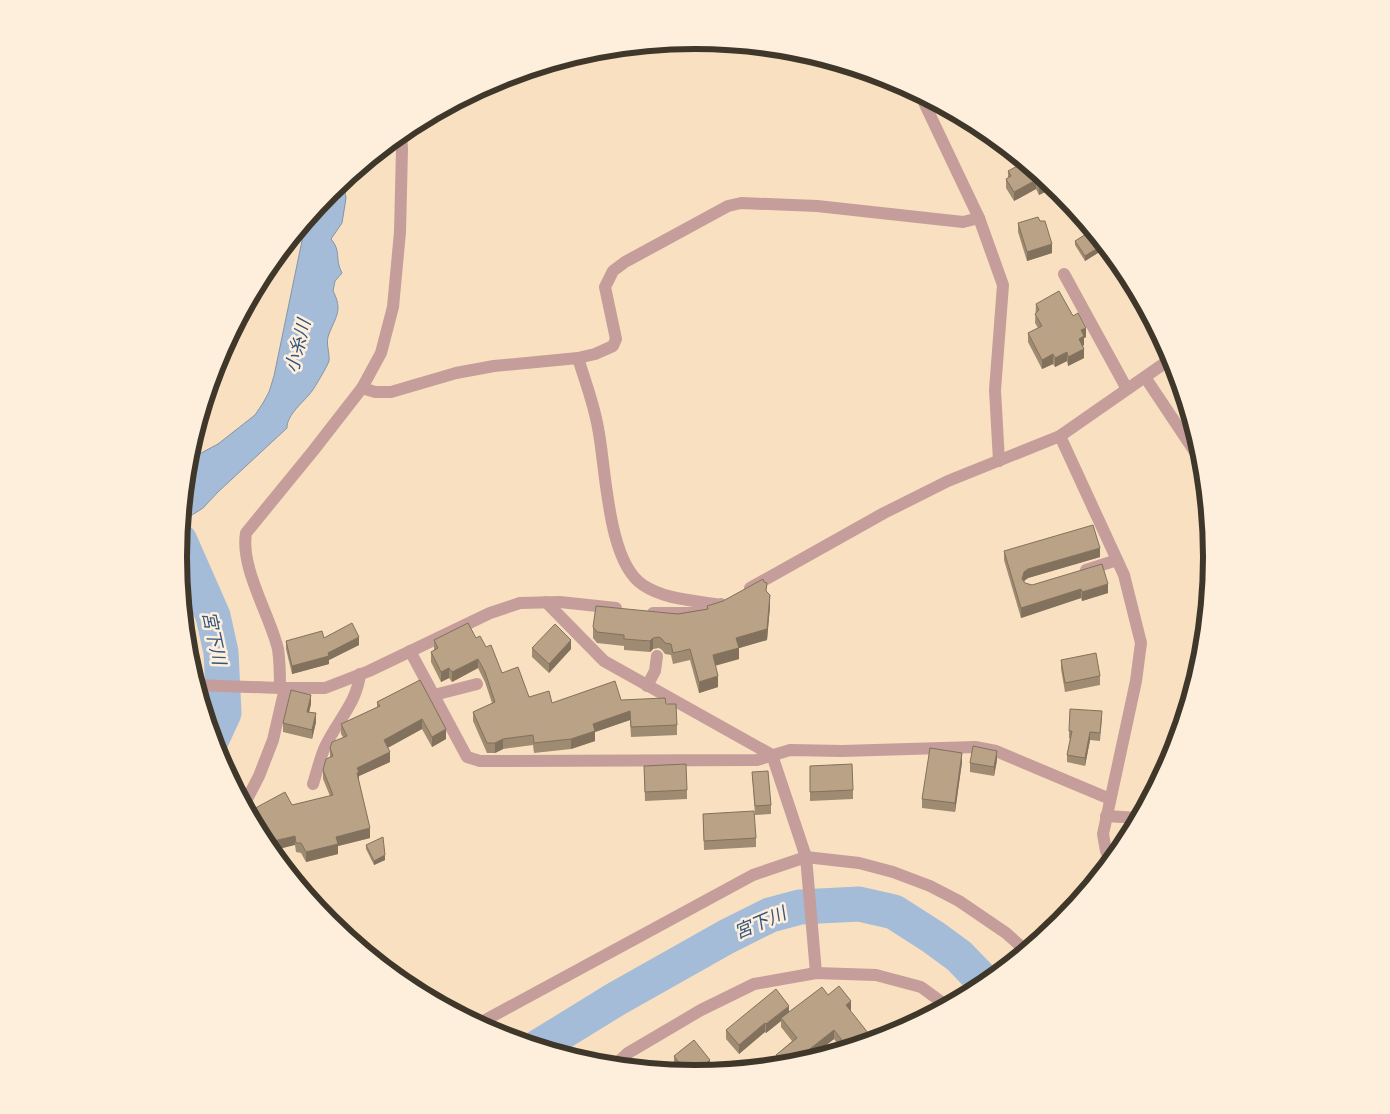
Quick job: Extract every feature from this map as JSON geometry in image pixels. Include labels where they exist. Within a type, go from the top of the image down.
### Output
[{"type":"street","points":[[925,103],[979,218],[1002,285],[995,390],[999,461]]},
{"type":"street","points":[[248,798],[259,776],[273,740],[282,688],[278,649],[252,576],[244,543],[246,533],[362,388],[381,353],[393,307],[400,232],[401,143]]},
{"type":"street","points":[[362,388],[375,392],[391,392],[456,373],[578,358],[595,354],[613,346],[616,339],[605,287],[613,271],[625,262],[728,206],[753,202],[818,206],[963,222],[979,218]]},
{"type":"street","points":[[1064,274],[1127,389]]},
{"type":"street","points":[[578,358],[598,426],[611,520],[620,550],[632,576],[643,585],[665,596],[728,600]]},
{"type":"street","points":[[644,612],[663,614],[693,613],[728,600],[884,512],[948,481],[1060,436],[1165,363]]},
{"type":"street","points":[[1145,377],[1190,445]]},
{"type":"street","points":[[1060,436],[1124,575],[1141,643],[1136,681],[1103,834],[1107,854]]},
{"type":"street","points":[[1074,573],[1117,560]]},
{"type":"street","points":[[546,602],[604,661],[772,755],[807,860],[816,968]]},
{"type":"street","points":[[203,685],[325,688],[360,674],[490,613],[520,603],[560,602],[626,610]]},
{"type":"street","points":[[410,651],[467,756],[480,761],[757,760],[790,750],[842,751],[975,747],[996,750],[1110,799]]},
{"type":"street","points":[[648,686],[655,671],[658,656]]},
{"type":"street","points":[[313,784],[325,747],[354,700],[359,688],[360,674]]},
{"type":"street","points":[[434,695],[477,684]]},
{"type":"street","points":[[1106,816],[1131,818]]},
{"type":"street","points":[[485,1020],[753,875],[807,860],[859,863],[893,872],[930,886],[959,900],[1006,933],[1021,946]]},
{"type":"street","points":[[621,1060],[628,1053],[701,1010],[754,984],[816,968],[876,975],[921,987],[941,1002]]},
{"type":"water","name":"小糸川","points":[[345,190],[346,198],[342,223],[331,239],[336,248],[338,263],[342,273],[335,281],[333,291],[338,308],[328,337],[329,361],[312,391],[293,413],[287,428],[203,508],[189,517],[198,455],[218,444],[255,415],[269,392],[303,236],[313,222]]},
{"type":"water","points":[[187,549],[191,555],[190,559],[193,566],[187,565]]},
{"type":"building","points":[[1018,166],[1036,180],[1014,192],[1006,179],[1011,176],[1008,171]]},
{"type":"building","points":[[1038,217],[1040,221],[1045,221],[1052,244],[1027,252],[1018,223]]},
{"type":"building","points":[[1087,234],[1098,248],[1085,256],[1075,241]]},
{"type":"building","points":[[1059,291],[1073,316],[1078,313],[1086,328],[1081,330],[1084,336],[1079,339],[1084,349],[1068,357],[1067,352],[1055,358],[1053,354],[1042,360],[1028,333],[1042,326],[1035,314],[1039,310],[1036,304]]},
{"type":"building","points":[[1093,525],[1100,548],[1028,569],[1024,572],[1022,579],[1025,583],[1032,585],[1102,564],[1108,584],[1082,592],[1081,589],[1021,608],[1004,551]]},
{"type":"building","points":[[763,579],[767,583],[766,591],[770,595],[767,629],[736,638],[739,648],[713,655],[718,676],[699,682],[690,649],[673,653],[671,644],[665,643],[659,637],[653,638],[650,641],[624,639],[624,635],[597,632],[593,627],[596,606],[678,614],[708,609],[707,606],[723,601]]},
{"type":"building","points":[[352,623],[359,637],[328,653],[329,656],[292,666],[286,641],[322,631],[324,638]]},
{"type":"building","points":[[468,623],[476,638],[480,636],[486,647],[491,645],[502,673],[518,667],[529,697],[549,691],[552,703],[615,681],[621,700],[665,698],[666,704],[676,704],[677,725],[631,727],[630,711],[593,724],[595,731],[571,739],[534,743],[533,735],[487,743],[473,712],[495,702],[485,672],[478,659],[452,672],[449,668],[441,672],[431,652],[438,648],[434,640]]},
{"type":"building","points":[[555,624],[571,640],[549,664],[532,648]]},
{"type":"building","points":[[1096,653],[1100,676],[1065,683],[1061,660]]},
{"type":"building","points":[[420,680],[446,729],[432,737],[422,719],[384,740],[390,752],[357,768],[370,828],[336,837],[338,844],[306,852],[301,843],[296,843],[295,836],[273,841],[254,809],[285,792],[292,805],[333,795],[323,770],[326,759],[333,756],[330,748],[332,742],[347,736],[341,724],[380,706],[377,702]]},
{"type":"building","points":[[291,690],[311,695],[307,712],[316,713],[312,730],[283,723]]},
{"type":"building","points":[[1070,709],[1102,711],[1100,733],[1090,732],[1085,758],[1067,755],[1072,731],[1069,731]]},
{"type":"building","points":[[973,746],[997,751],[994,767],[970,763]]},
{"type":"building","points":[[930,748],[962,753],[955,803],[922,799]]},
{"type":"building","points":[[686,764],[687,790],[645,792],[644,766]]},
{"type":"building","points":[[852,764],[853,790],[810,792],[810,766]]},
{"type":"building","points":[[768,771],[771,805],[755,806],[752,772]]},
{"type":"building","points":[[754,811],[756,838],[704,841],[703,814]]},
{"type":"building","points":[[383,837],[385,855],[374,861],[366,845]]},
{"type":"building","points":[[839,986],[851,1001],[846,1005],[869,1034],[844,1043],[834,1030],[806,1052],[779,1058],[776,1055],[797,1038],[781,1018],[822,987],[828,995]]},
{"type":"building","points":[[776,989],[789,1006],[739,1045],[726,1030]]},
{"type":"building","points":[[694,1040],[710,1060],[704,1065],[681,1065],[674,1056]]},
{"type":"waterway","name":"宮下川","points":[[187,557],[213,616],[221,652],[224,713],[217,728]]},
{"type":"waterway","name":"宮下川","points":[[546,1042],[616,999],[726,937],[770,915],[800,907],[859,904],[894,912],[959,956],[980,978]]}]
